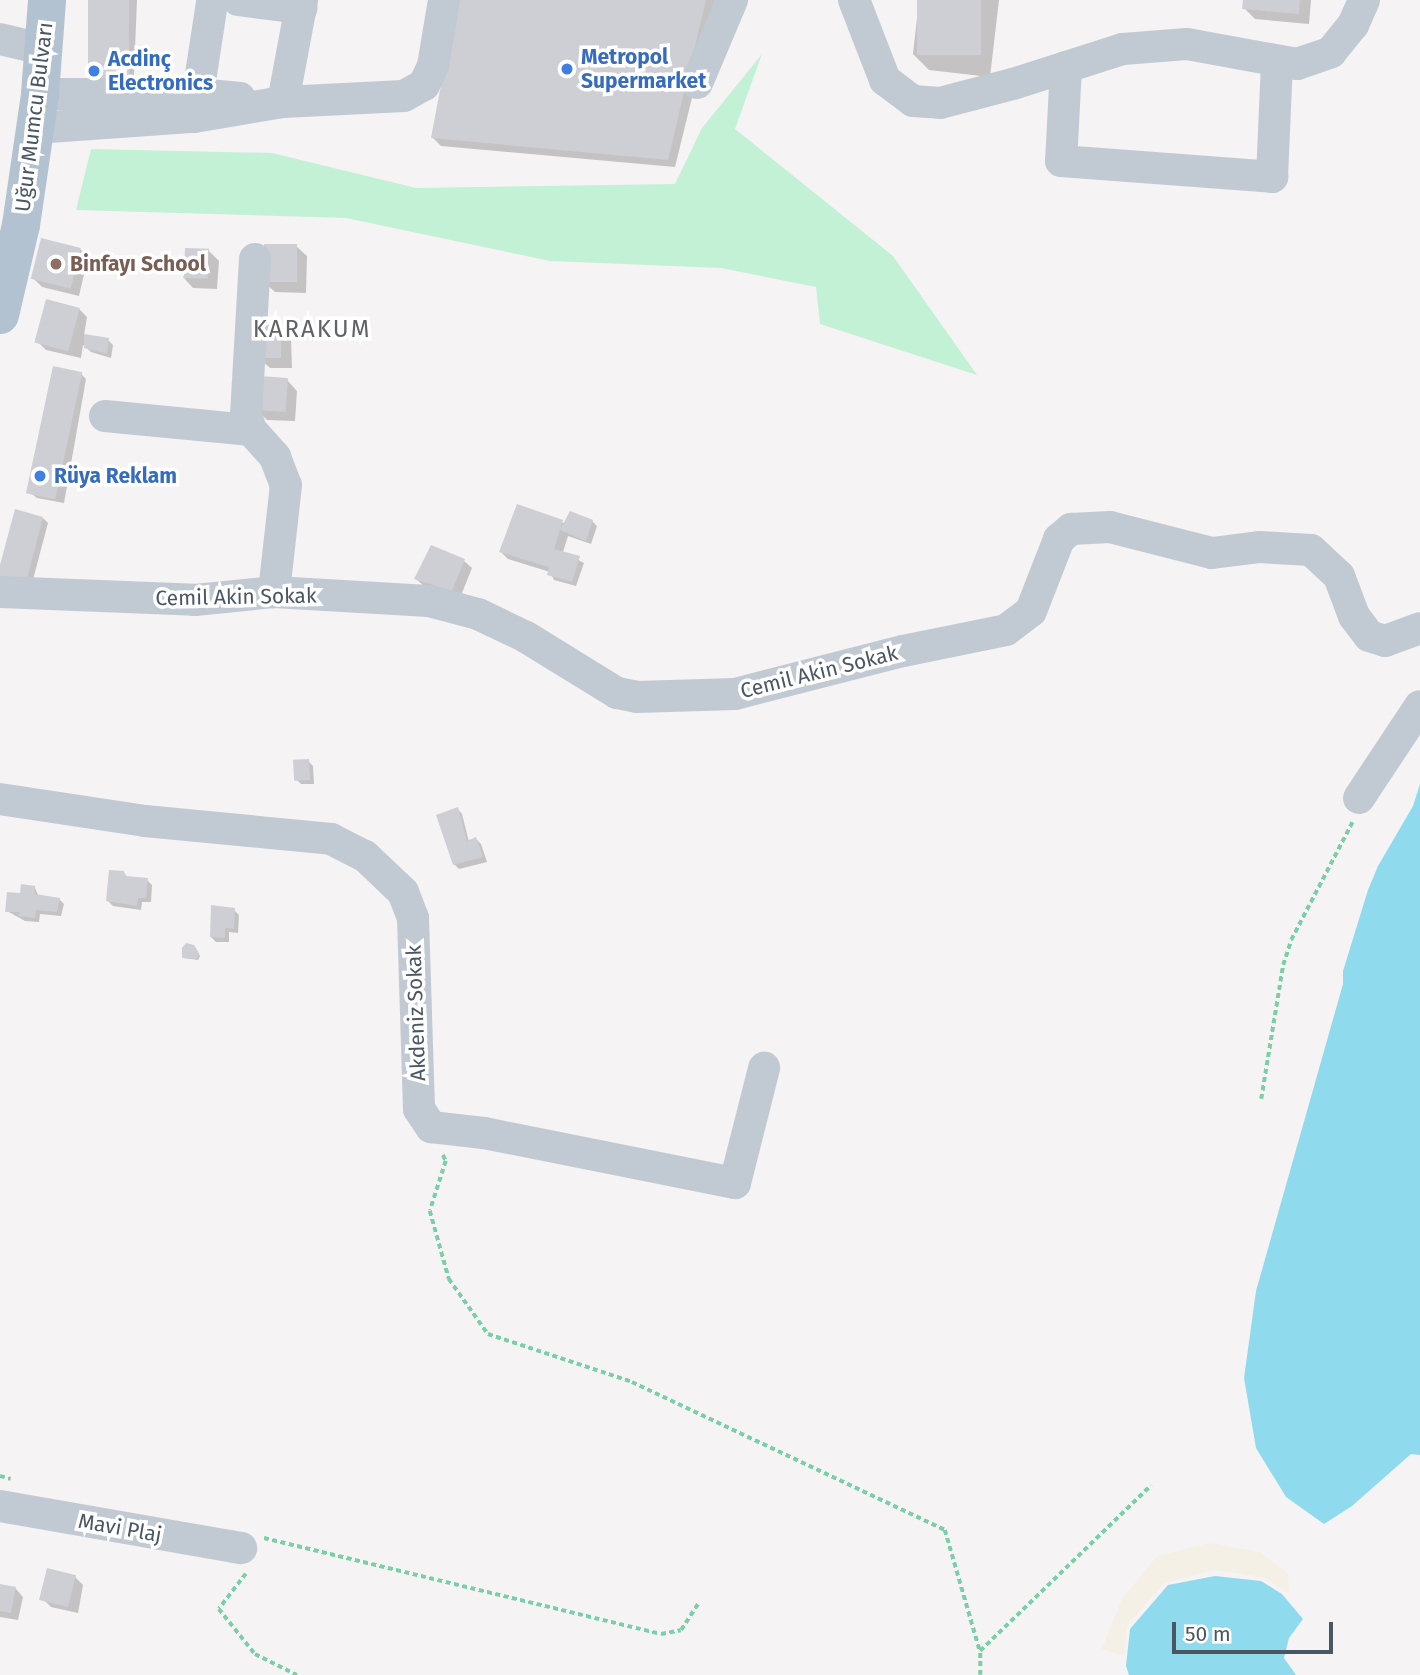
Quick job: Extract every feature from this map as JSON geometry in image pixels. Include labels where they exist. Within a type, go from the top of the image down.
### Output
[{"type":"main road","name":"Uğur Mumcu Bulvarı","points":[[0,314],[21,225],[38,111],[47,0]]},
{"type":"street","points":[[198,94],[212,3],[215,0]]},
{"type":"street","points":[[238,0],[302,4],[283,102]]},
{"type":"street","points":[[38,111],[194,117],[283,102],[404,96],[424,85],[433,66],[444,0]]},
{"type":"street","points":[[697,83],[732,0]]},
{"type":"street","points":[[854,0],[885,80],[913,101],[940,103],[1123,49],[1187,44],[1297,64],[1331,52],[1353,25],[1364,0]]},
{"type":"street","points":[[0,40],[43,49]]},
{"type":"street","points":[[1066,67],[1060,161],[1272,177],[1277,61]]},
{"type":"street","points":[[38,111],[198,94],[283,102]]},
{"type":"street","points":[[255,259],[246,414],[250,429],[275,457],[286,485],[274,592]]},
{"type":"street","points":[[105,416],[250,429]]},
{"type":"street","name":"Cemil Akin Sokak","points":[[0,592],[195,600],[274,592],[429,601],[478,614],[526,637],[617,693],[637,697],[735,694],[903,651],[1006,630],[1031,611],[1059,539],[1071,529],[1110,527],[1212,553],[1259,547],[1311,550],[1339,576],[1354,616],[1369,636],[1385,641],[1420,628]]},
{"type":"street","points":[[1360,799],[1420,706]]},
{"type":"street","name":"Akdeniz Sokak","points":[[0,799],[145,821],[331,839],[365,856],[403,892],[413,918],[419,1109],[432,1127]]},
{"type":"street","points":[[432,1127],[484,1133],[735,1183],[764,1068]]},
{"type":"street","name":"Mavi Plaj","points":[[6,1493],[251,1543]]},
{"type":"path","points":[[1261,1099],[1283,965],[1291,940],[1353,821],[1360,799]]},
{"type":"path","points":[[432,1127],[446,1161],[430,1210],[449,1279],[488,1334],[632,1382],[945,1530],[980,1651],[980,1675]]},
{"type":"path","points":[[0,1476],[6,1493]]},
{"type":"path","points":[[980,1651],[1151,1485]]},
{"type":"path","points":[[297,1675],[255,1654],[219,1609],[256,1560],[251,1543],[661,1634],[681,1630],[698,1604]]},
{"type":"green space","points":[[762,54],[735,129],[893,256],[977,375],[820,324],[816,287],[721,268],[550,261],[346,218],[76,210],[91,149],[272,153],[416,188],[675,184],[702,128]]},
{"type":"sand","points":[[1210,1543],[1260,1552],[1288,1574],[1289,1593],[1262,1577],[1214,1570],[1164,1583],[1127,1626],[1124,1656],[1102,1649],[1122,1599],[1157,1556]]},
{"type":"water","points":[[1420,784],[1420,1455],[1411,1454],[1352,1506],[1324,1524],[1286,1497],[1256,1448],[1244,1378],[1256,1291],[1343,984],[1343,971],[1368,890],[1378,866],[1413,806]]},
{"type":"water","points":[[1215,1576],[1261,1581],[1282,1594],[1303,1619],[1289,1638],[1284,1658],[1296,1675],[1129,1675],[1126,1666],[1130,1629],[1168,1585]]},
{"type":"building","points":[[88,0],[129,0],[129,88],[88,88]]},
{"type":"building","name":"Metropol Supermarket","points":[[457,0],[706,0],[668,160],[431,138]]},
{"type":"building","points":[[917,0],[981,0],[981,55],[917,55]]},
{"type":"building","points":[[1243,0],[1300,0],[1299,14],[1242,9]]},
{"type":"building","name":"Binfayı School","points":[[41,238],[81,248],[71,289],[31,279]]},
{"type":"building","points":[[264,244],[297,244],[297,282],[264,282]]},
{"type":"building","points":[[185,248],[209,249],[208,279],[184,278]]},
{"type":"building","points":[[46,299],[80,308],[68,352],[34,342]]},
{"type":"building","points":[[259,325],[281,325],[281,358],[259,358]]},
{"type":"building","points":[[84,334],[109,338],[107,354],[84,348]]},
{"type":"building","points":[[53,366],[82,372],[55,499],[26,493]]},
{"type":"building","points":[[259,376],[288,378],[286,412],[257,410]]},
{"type":"building","points":[[517,504],[563,520],[554,549],[580,556],[572,582],[547,575],[549,567],[499,552]]},
{"type":"building","points":[[15,509],[43,517],[25,587],[0,580],[0,565]]},
{"type":"building","points":[[570,511],[593,520],[586,541],[560,530]]},
{"type":"building","points":[[431,545],[465,559],[452,591],[414,579]]},
{"type":"building","points":[[309,759],[310,780],[294,781],[293,760]]},
{"type":"building","points":[[458,807],[467,841],[476,837],[483,857],[453,865],[436,815]]},
{"type":"building","points":[[109,870],[124,871],[125,876],[148,878],[146,898],[138,898],[137,906],[106,901]]},
{"type":"building","points":[[21,884],[35,886],[35,894],[60,898],[57,912],[36,910],[35,918],[18,916],[20,912],[5,912],[7,892],[20,893]]},
{"type":"building","points":[[211,905],[235,908],[234,929],[225,928],[225,938],[210,937]]},
{"type":"building","points":[[186,943],[194,945],[199,953],[197,959],[182,958],[182,948]]},
{"type":"building","points":[[47,1568],[76,1575],[68,1607],[39,1600]]},
{"type":"building","points":[[0,1584],[16,1587],[11,1613],[0,1611]]},
{"type":"place","name":"Metropol Supermarket","points":[[567,69]]},
{"type":"place","name":"Acdinç Electronics","points":[[94,71]]},
{"type":"place","name":"Binfayı School","points":[[56,264]]},
{"type":"place","name":"Rüya Reklam","points":[[40,476]]},
{"type":"district","name":"KARAKUM","points":[[312,330]]}]
